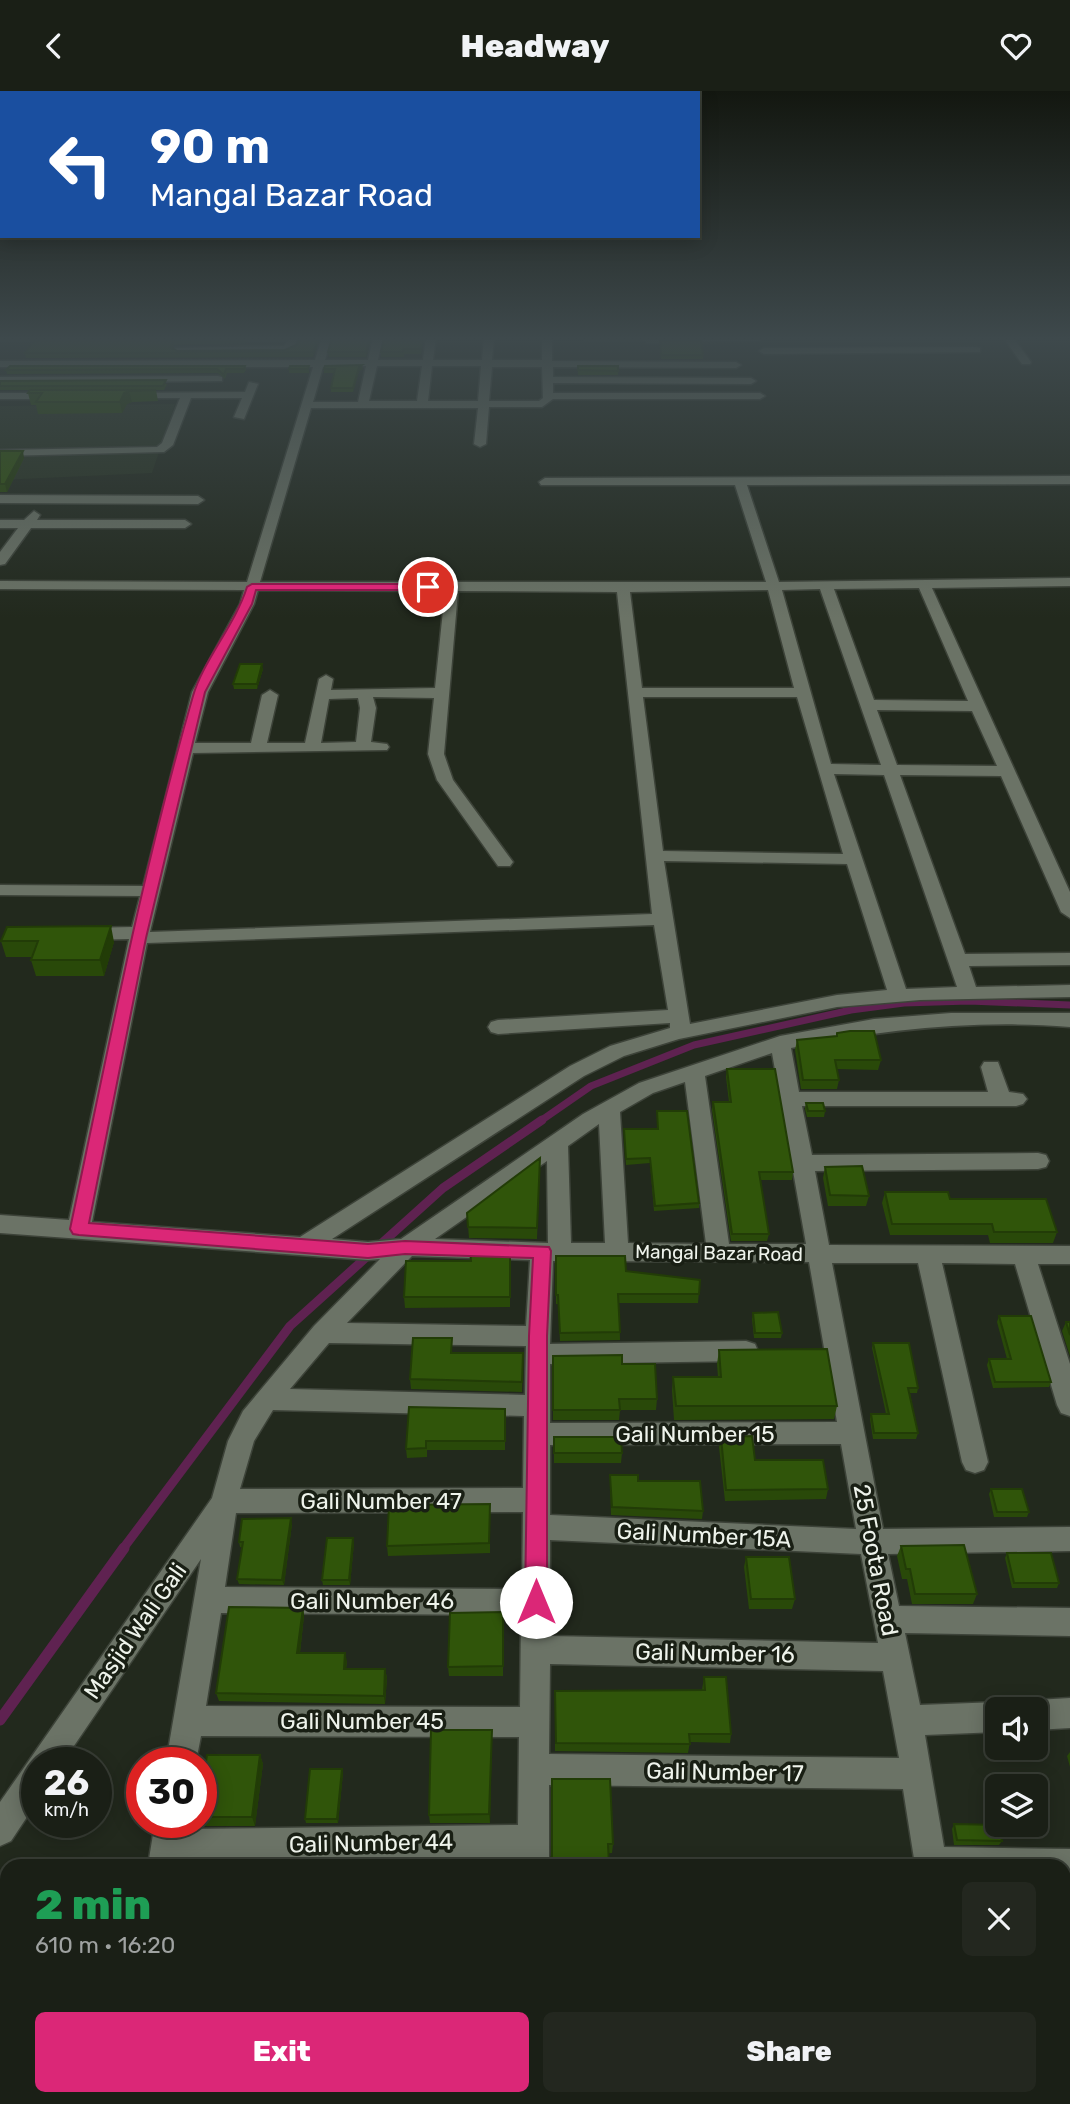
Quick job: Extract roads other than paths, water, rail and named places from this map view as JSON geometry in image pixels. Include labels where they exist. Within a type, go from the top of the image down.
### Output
[{"type":"street","points":[[0,453],[160,450],[167,445],[173,431]]},
{"type":"street","points":[[79,1229],[150,891],[200,692],[247,604],[299,431]]},
{"type":"street","points":[[480,444],[481,431]]},
{"type":"street","points":[[545,482],[1070,480]]},
{"type":"street","points":[[740,481],[774,587],[824,769],[899,996]]},
{"type":"street","points":[[0,499],[198,500]]},
{"type":"street","points":[[0,561],[5,548],[28,524],[44,499]]},
{"type":"street","points":[[0,524],[185,524]]},
{"type":"street","points":[[0,585],[623,588],[1070,583]]},
{"type":"street","points":[[924,585],[1070,912]]},
{"type":"street","points":[[825,586],[969,993]]},
{"type":"street","points":[[452,587],[436,744],[439,764],[445,779],[504,862]]},
{"type":"street","points":[[623,588],[662,919],[679,1025]]},
{"type":"street","points":[[312,747],[325,687],[363,693],[368,708],[363,746]]},
{"type":"street","points":[[635,693],[803,692]]},
{"type":"street","points":[[375,693],[441,693]]},
{"type":"street","points":[[258,747],[270,695]]},
{"type":"street","points":[[867,705],[977,706]]},
{"type":"street","points":[[186,748],[382,747]]},
{"type":"street","points":[[824,769],[1005,771]]},
{"type":"street","points":[[654,856],[854,859]]},
{"type":"street","points":[[0,890],[150,891]]},
{"type":"street","points":[[64,934],[140,936],[662,919]]},
{"type":"street","points":[[957,960],[1070,959]]},
{"type":"street","points":[[498,1027],[679,1025],[837,1001],[899,996],[1070,991]]},
{"type":"street","points":[[184,1747],[225,1501],[246,1432],[257,1409],[323,1333],[405,1247],[609,1108],[646,1088],[780,1043],[874,1026],[917,1022],[1005,1018],[1068,1026]]},
{"type":"street","points":[[306,1245],[590,1063],[679,1025]]},
{"type":"street","name":"25 Foota Road","points":[[780,1043],[818,1255],[823,1350],[852,1433],[908,1721],[930,1859]]},
{"type":"street","points":[[790,1099],[1008,1099],[991,1067]]},
{"type":"street","points":[[694,1072],[719,1254]]},
{"type":"street","points":[[609,1108],[617,1252]]},
{"type":"street","points":[[533,1853],[538,1345],[551,1252],[557,1142]]},
{"type":"street","points":[[802,1163],[1038,1161]]},
{"type":"street","name":"Mangal Bazar Road","points":[[0,1224],[368,1251],[405,1247],[551,1252],[1070,1255]]},
{"type":"street","points":[[928,1255],[975,1462]]},
{"type":"street","points":[[1024,1255],[1070,1405]]},
{"type":"street","points":[[323,1333],[538,1345],[768,1351]]},
{"type":"street","points":[[266,1399],[537,1406]]},
{"type":"street","name":"Gali Number 15","points":[[537,1434],[852,1433]]},
{"type":"street","name":"Gali Number 47","points":[[225,1501],[536,1513]]},
{"type":"street","name":"Masjid Wali Gali","points":[[55,1747],[225,1501]]},
{"type":"street","name":"Gali Number 15A","points":[[536,1513],[872,1542],[1070,1539]]},
{"type":"street","name":"Gali Number 46","points":[[209,1600],[536,1602]]},
{"type":"street","points":[[888,1619],[1070,1622]]},
{"type":"street","name":"Gali Number 16","points":[[535,1650],[896,1657]]},
{"type":"street","points":[[1048,1714],[1070,1713]]},
{"type":"street","points":[[908,1721],[985,1718]]},
{"type":"street","name":"Gali Number 45","points":[[188,1721],[536,1722]]},
{"type":"street","name":"Gali Number 17","points":[[533,1769],[916,1775]]},
{"type":"street","points":[[0,1830],[21,1799]]},
{"type":"street","name":"Gali Number 44","points":[[168,1844],[533,1853]]},
{"type":"waterway","points":[[539,1122],[591,1086],[694,1045],[851,1010],[904,1003],[969,1001],[1070,1005]]},
{"type":"waterway","points":[[122,1550],[290,1326],[443,1188],[542,1120]]},
{"type":"waterway","points":[[0,1720],[124,1548]]}]
